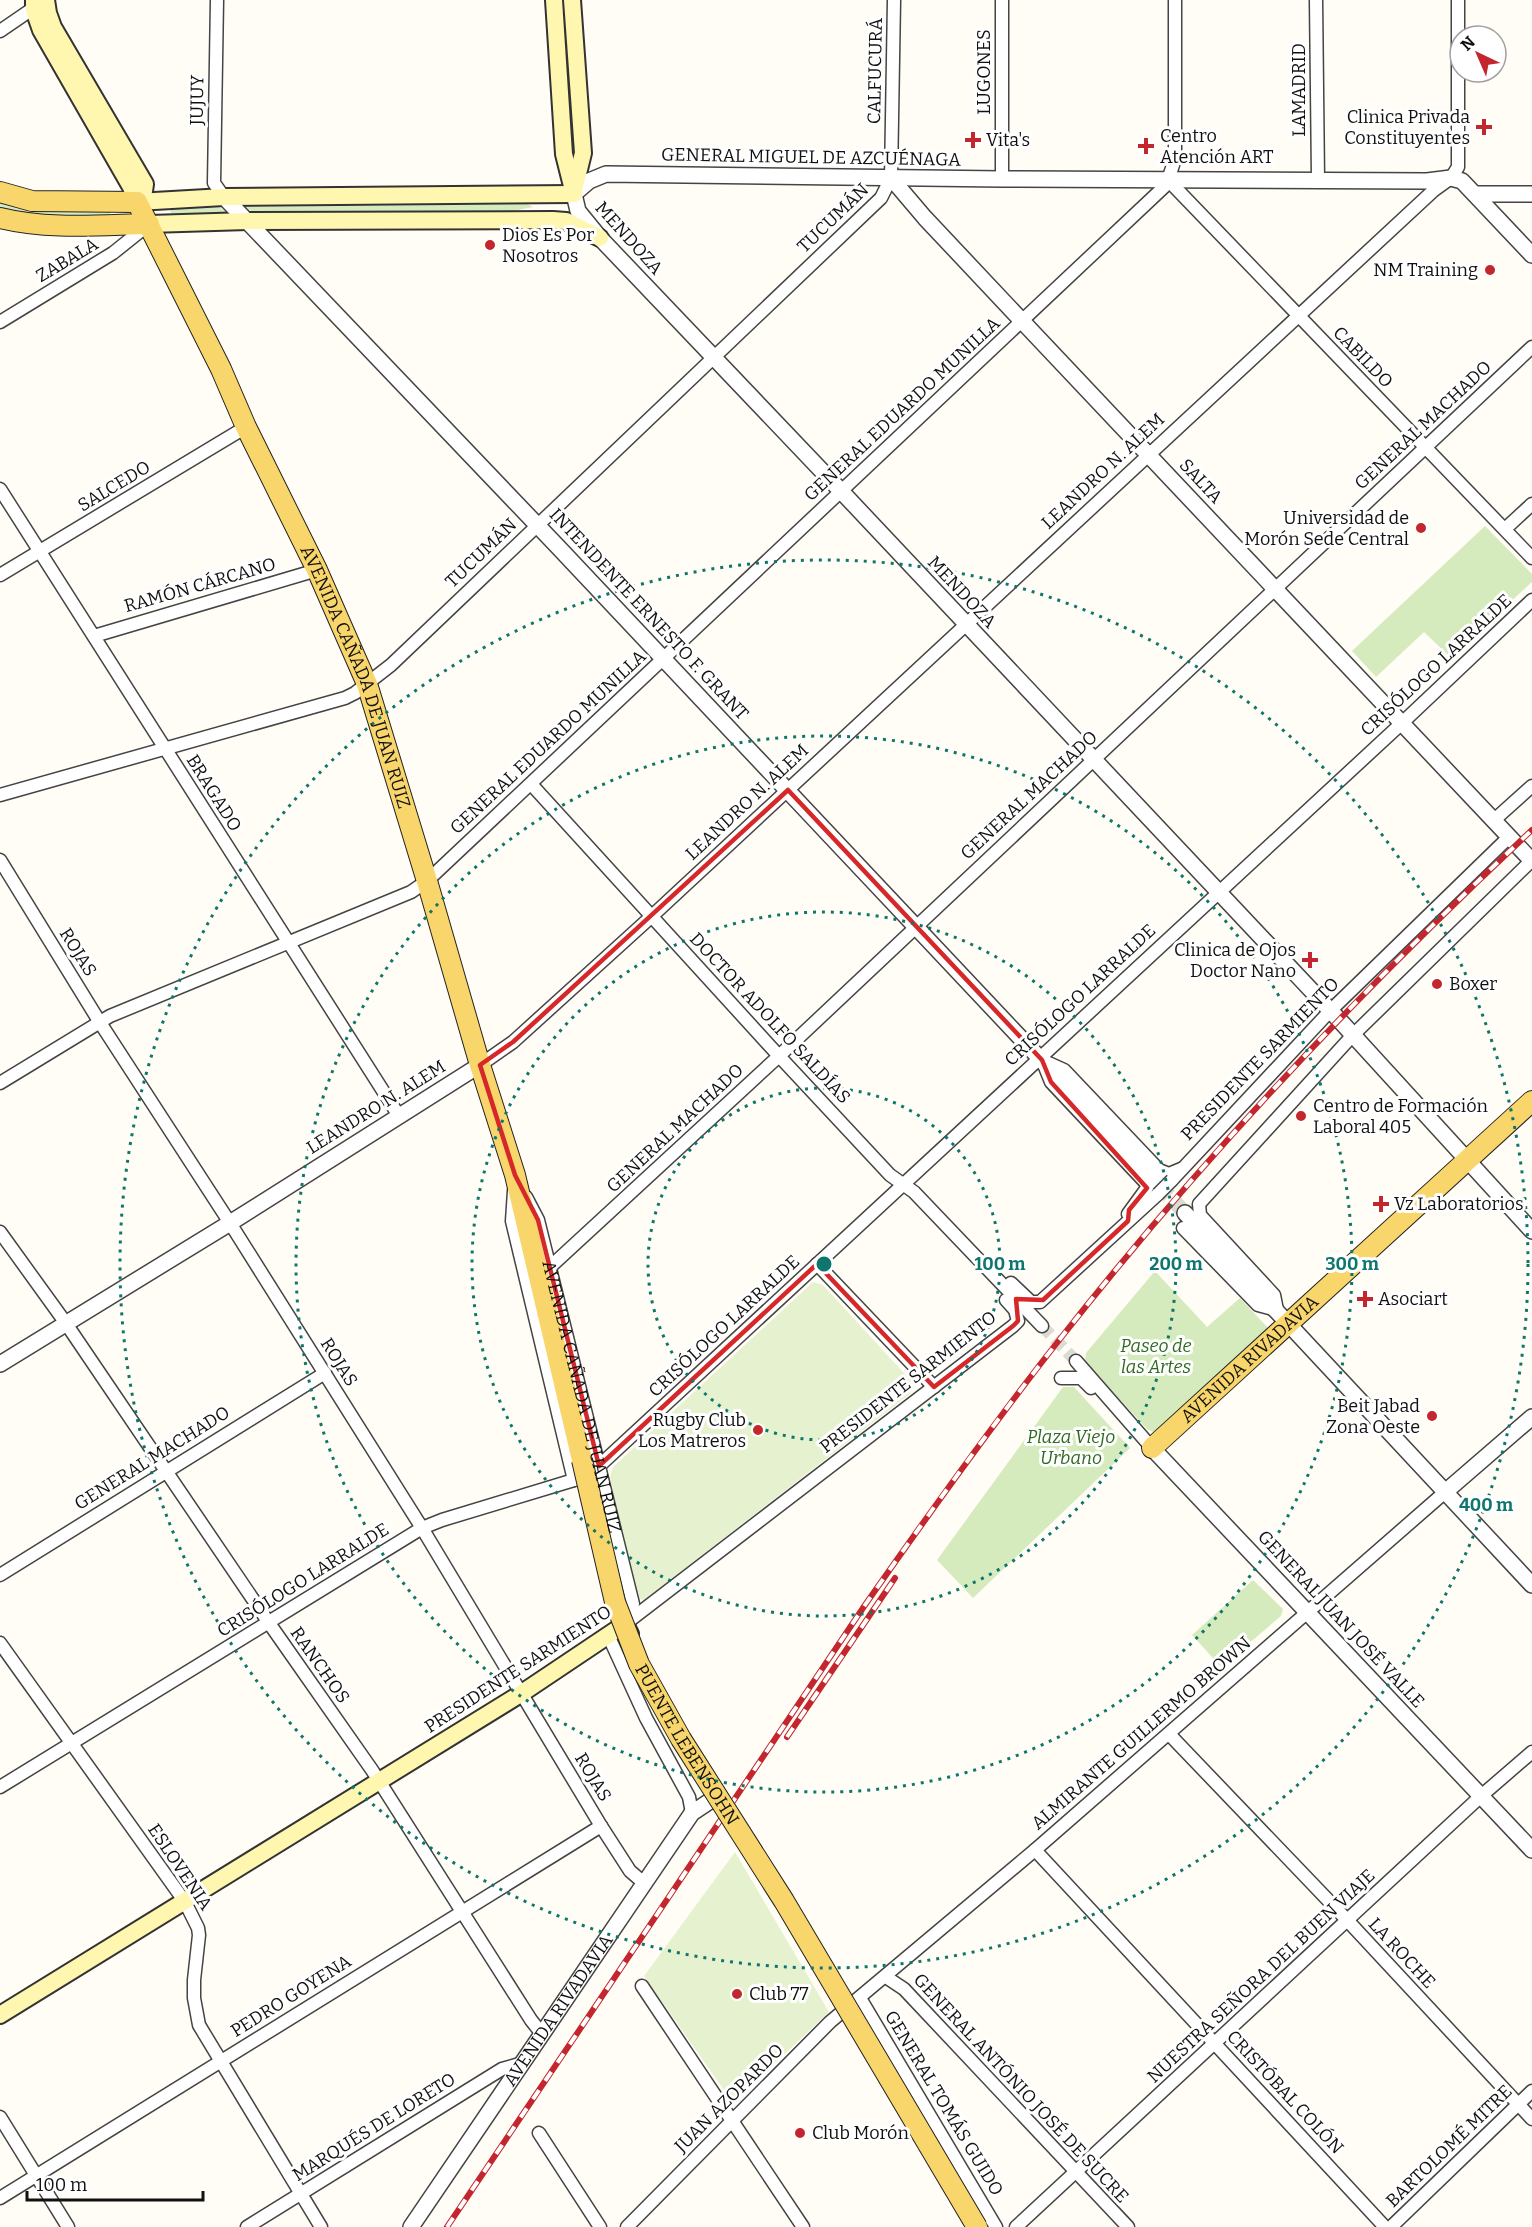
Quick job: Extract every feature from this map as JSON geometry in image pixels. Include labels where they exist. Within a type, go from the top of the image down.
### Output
[{"type":"main road","points":[[554,0],[564,153],[574,194]]},
{"type":"main road","points":[[508,220],[549,211],[561,206],[574,194],[582,153],[572,0]]},
{"type":"main road","points":[[39,2],[145,184],[144,191],[137,202]]},
{"type":"main road","points":[[0,192],[32,201],[137,202],[224,197],[574,194]]},
{"type":"main road","name":"AVENIDA CAÑADA DE JUAN RUIZ","points":[[137,202],[221,369],[246,427],[317,570],[367,684],[524,1211]]},
{"type":"main road","points":[[0,218],[30,224],[566,221],[600,238]]},
{"type":"main road","name":"AVENIDA RIVADAVIA","points":[[1152,1448],[1283,1317],[1467,1160],[1532,1101]]},
{"type":"main road","name":"PUENTE LEBENSOHN","points":[[524,1211],[615,1602],[639,1664],[681,1739],[778,1891],[977,2227]]},
{"type":"main road","name":"AVENIDA CAÑADA DE JUAN RUIZ","points":[[625,1623],[677,1738],[714,1799],[741,1828],[758,1851],[854,2002]]},
{"type":"main road","name":"PRESIDENTE SARMIENTO","points":[[0,2015],[522,1693],[625,1623]]},
{"type":"street","name":"JUJUY","points":[[217,0],[214,183],[224,197]]},
{"type":"street","name":"CALFUCURÁ","points":[[891,178],[894,0]]},
{"type":"street","name":"LUGONES","points":[[1002,0],[1002,179]]},
{"type":"street","points":[[1168,180],[1175,159],[1175,0]]},
{"type":"street","name":"LAMADRID","points":[[1316,0],[1318,179]]},
{"type":"street","points":[[1458,0],[1458,167],[1451,178],[1462,181],[1532,255]]},
{"type":"street","points":[[0,31],[39,2]]},
{"type":"street","name":"GENERAL MIGUEL DE AZCUÉNAGA","points":[[574,194],[589,181],[606,174],[1168,180],[1427,181],[1451,178]]},
{"type":"street","name":"SALTA","points":[[891,178],[925,218],[1532,861]]},
{"type":"street","name":"TUCUMÁN","points":[[0,795],[345,698],[367,684],[391,665],[881,198],[891,178]]},
{"type":"street","name":"LEANDRO N. ALEM","points":[[0,1364],[399,1116],[513,1042],[789,790],[1433,191],[1451,178]]},
{"type":"street","name":"CABILDO","points":[[1168,180],[1532,558]]},
{"type":"street","name":"GENERAL EDUARDO MUNILLA","points":[[0,1083],[99,1021],[411,892],[427,881],[1164,187],[1168,180]]},
{"type":"street","name":"MENDOZA","points":[[574,194],[579,210],[600,238],[1330,1011],[1532,1231]]},
{"type":"street","points":[[1475,194],[1532,194]]},
{"type":"street","name":"INTENDENTE ERNESTO F. GRANT","points":[[224,197],[537,524],[789,790],[915,927],[1163,1186]]},
{"type":"street","name":"ZABALA","points":[[0,322],[113,253],[149,224]]},
{"type":"street","name":"GENERAL MACHADO","points":[[549,1268],[779,1056],[1532,347]]},
{"type":"street","name":"SALCEDO","points":[[0,575],[246,427]]},
{"type":"street","name":"BRAGADO","points":[[0,489],[286,942],[399,1116]]},
{"type":"street","points":[[1505,529],[1532,504]]},
{"type":"street","name":"RAMÓN CÁRCANO","points":[[94,636],[107,630],[317,570]]},
{"type":"street","name":"CRISÓLOGO LARRALDE","points":[[0,1787],[422,1528],[584,1471],[818,1264],[1532,600]]},
{"type":"street","name":"DOCTOR ADOLFO SALDÍAS","points":[[531,784],[779,1056],[890,1174],[914,1192],[989,1271],[995,1288],[1015,1310]]},
{"type":"street","points":[[1494,820],[1532,786]]},
{"type":"street","name":"PRESIDENTE SARMIENTO","points":[[1036,1303],[1043,1300],[1182,1169],[1330,1011],[1509,837]]},
{"type":"street","name":"ROJAS","points":[[0,860],[99,1021],[230,1222],[422,1528],[601,1827],[630,1871],[645,1884]]},
{"type":"street","points":[[1532,861],[1352,1036],[1189,1217],[1532,1585]]},
{"type":"street","name":"INTENDENTE ERNESTO F. GRANT","points":[[1041,1059],[1064,1070],[1159,1170],[1169,1174],[1182,1169]]},
{"type":"street","name":"INTENDENTE ERNESTO F. GRANT","points":[[1041,1059],[1051,1082],[1146,1183],[1145,1193],[1129,1210],[1128,1221]]},
{"type":"street","name":"AVENIDA CAÑADA DE JUAN RUIZ","points":[[515,1175],[538,1220],[549,1268],[584,1471],[592,1485],[618,1603],[625,1623]]},
{"type":"street","name":"AVENIDA CAÑADA DE JUAN RUIZ","points":[[515,1175],[512,1221],[584,1471],[633,1605],[625,1623]]},
{"type":"street","name":"RANCHOS","points":[[0,1232],[65,1322],[379,1782],[542,2034]]},
{"type":"street","points":[[818,1264],[934,1387]]},
{"type":"street","points":[[989,1271],[1042,1326]]},
{"type":"street","name":"DOCTOR ADOLFO SALDÍAS","points":[[989,1271],[1005,1277],[1031,1302],[1036,1303]]},
{"type":"street","name":"PRESIDENTE SARMIENTO","points":[[625,1623],[1013,1326],[1018,1321],[1015,1310]]},
{"type":"street","name":"GENERAL JUAN JOSÉ VALLE","points":[[1076,1361],[1152,1448],[1532,1850]]},
{"type":"street","name":"GENERAL MACHADO","points":[[0,1575],[325,1373]]},
{"type":"street","name":"GENERAL JUAN JOSÉ VALLE","points":[[1061,1378],[1081,1378],[1115,1413],[1122,1414]]},
{"type":"street","points":[[1444,1493],[1532,1417]]},
{"type":"street","name":"ALMIRANTE GUILLERMO BROWN","points":[[854,2002],[1035,1850],[1306,1611],[1444,1493]]},
{"type":"street","points":[[608,1635],[646,1718],[689,1797],[692,1813]]},
{"type":"street","name":"ESLOVENIA","points":[[0,1643],[185,1902],[200,1935],[194,1980],[196,2013],[203,2034],[321,2227]]},
{"type":"street","name":"LA ROCHE","points":[[1169,1734],[1348,1921],[1532,2119]]},
{"type":"street","name":"NUESTRA SEÑORA DEL BUEN VIAJE","points":[[1016,2227],[1480,1796],[1532,1752]]},
{"type":"street","name":"AVENIDA RIVADAVIA","points":[[411,2227],[692,1813],[714,1799]]},
{"type":"street","name":"PEDRO GOYENA","points":[[0,2198],[601,1827]]},
{"type":"street","name":"CRISTÓBAL COLÓN","points":[[1035,1850],[1385,2227]]},
{"type":"street","name":"GENERAL ANTÓNIO JOSÉ DE SUCRE","points":[[886,1977],[904,1989],[1128,2227]]},
{"type":"street","points":[[642,1986],[803,2227]]},
{"type":"street","name":"JUAN AZOPARDO","points":[[627,2227],[830,2022],[854,2002]]},
{"type":"street","name":"GENERAL TOMÁS GUIDO","points":[[854,2002],[996,2227]]},
{"type":"street","name":"MARQUÉS DE LORETO","points":[[247,2227],[502,2070],[523,2063]]},
{"type":"street","name":"BARTOLOMÉ MITRE","points":[[1391,2227],[1532,2091]]},
{"type":"street","points":[[0,2117],[68,2227]]},
{"type":"street","points":[[539,2133],[600,2227]]},
{"type":"highlighted area","points":[[788,790],[1042,1060],[1051,1082],[1147,1188],[1129,1210],[1128,1221],[1043,1300],[1016,1299],[1018,1321],[934,1387],[817,1264],[599,1466],[538,1220],[515,1175],[480,1065],[513,1042]]},
{"type":"green space","points":[[560,0],[567,0],[576,148],[573,156],[571,156]]},
{"type":"green space","points":[[0,203],[21,209],[112,211],[108,216],[49,218],[0,210]]},
{"type":"green space","points":[[527,204],[533,207],[508,212],[256,213],[247,207]]},
{"type":"green space","points":[[218,206],[227,213],[171,213],[169,207]]},
{"type":"green space","points":[[1485,526],[1532,574],[1532,582],[1450,657],[1424,632],[1376,677],[1352,651]]},
{"type":"green space","name":"Paseo de las Artes","points":[[1155,1271],[1207,1327],[1240,1298],[1268,1328],[1153,1432],[1147,1429],[1085,1362],[1086,1353]]},
{"type":"green space","name":"Rugby Club Los Matreros","points":[[813,1282],[823,1285],[913,1383],[911,1393],[644,1600],[635,1598],[610,1477],[613,1467]]},
{"type":"green space","name":"Plaza Viejo Urbano","points":[[1063,1387],[1074,1387],[1130,1448],[973,1598],[937,1560]]},
{"type":"green space","points":[[1253,1580],[1283,1609],[1281,1616],[1221,1667],[1192,1635]]},
{"type":"green space","name":"Club 77","points":[[735,1852],[829,2012],[733,2103],[644,1976]]},
{"type":"tunnel","points":[[1159,1185],[1185,1213]]},
{"type":"tunnel","points":[[1042,1326],[1076,1361]]},
{"type":"railway","points":[[447,2227],[865,1605],[1035,1371],[1114,1271],[1286,1075],[1407,951],[1532,830]]},
{"type":"railway","points":[[787,1737],[895,1578]]},
{"type":"place","name":"Clinica Privada Constituyentes","points":[[1484,127]]},
{"type":"place","name":"Vita's","points":[[973,140]]},
{"type":"place","name":"Centro Atención ART","points":[[1146,146]]},
{"type":"place","name":"Dios Es Por Nosotros","points":[[490,245]]},
{"type":"place","name":"NM Training","points":[[1490,270]]},
{"type":"place","name":"Universidad de Morón Sede Central","points":[[1421,528]]},
{"type":"place","name":"Clinica de Ojos Doctor Nano","points":[[1310,960]]},
{"type":"place","name":"Boxer","points":[[1437,984]]},
{"type":"place","name":"Centro de Formación Laboral 405","points":[[1301,1116]]},
{"type":"place","name":"Vz Laboratorios","points":[[1381,1204]]},
{"type":"place","name":"Asociart","points":[[1365,1299]]},
{"type":"place","name":"Beit Jabad Zona Oeste","points":[[1432,1416]]},
{"type":"place","name":"Rugby Club Los Matreros","points":[[758,1430]]},
{"type":"place","name":"Club 77","points":[[737,1994]]},
{"type":"place","name":"Club Morón","points":[[800,2133]]}]
